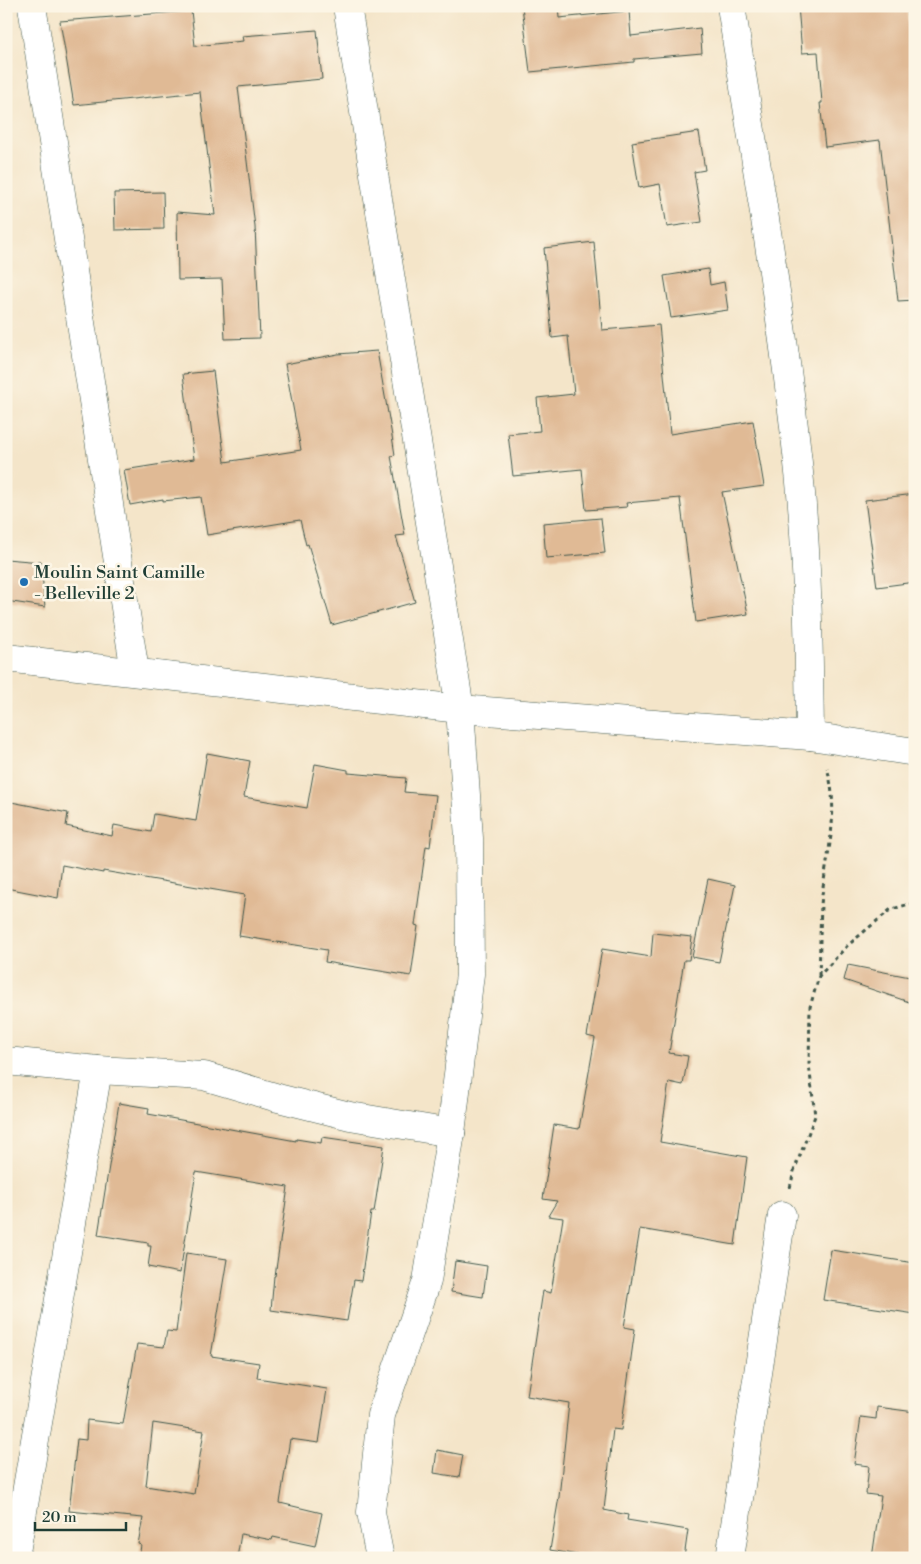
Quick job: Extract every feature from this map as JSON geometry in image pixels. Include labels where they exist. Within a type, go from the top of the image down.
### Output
[{"type":"street","points":[[32,6],[135,672]]},
{"type":"street","points":[[347,6],[460,708],[469,838],[470,974],[451,1133],[426,1280],[381,1415],[371,1512],[380,1558]]},
{"type":"street","points":[[731,6],[784,346],[800,484],[809,606],[810,736]]},
{"type":"street","points":[[6,658],[460,708],[810,736],[915,752]]},
{"type":"street","points":[[6,1061],[98,1070],[204,1076],[278,1098],[350,1116],[451,1133]]},
{"type":"street","points":[[15,1558],[98,1070]]},
{"type":"street","points":[[730,1558],[782,1215]]},
{"type":"path","points":[[782,1215],[794,1171],[815,1116],[808,1064],[810,1007],[820,976],[821,904],[832,832],[834,799],[828,769],[810,736]]},
{"type":"path","points":[[820,976],[847,946],[890,910],[915,902]]},
{"type":"building","points":[[522,6],[558,6],[559,18],[629,11],[631,36],[700,28],[702,53],[634,59],[634,62],[530,72]]},
{"type":"building","points":[[798,6],[906,6],[911,41],[915,41],[915,300],[898,301],[880,140],[825,147],[820,103],[822,103],[818,52],[802,53]]},
{"type":"building","points":[[191,11],[195,46],[243,41],[242,36],[317,30],[322,79],[238,87],[255,227],[260,338],[225,339],[222,279],[178,280],[177,212],[215,215],[200,92],[74,105],[60,21]]},
{"type":"building","points":[[699,132],[705,170],[694,172],[702,222],[667,227],[660,184],[639,188],[632,142]]},
{"type":"building","points":[[163,192],[164,229],[115,230],[114,193]]},
{"type":"building","points":[[594,242],[602,330],[659,325],[670,434],[753,421],[764,486],[722,492],[748,614],[696,622],[680,498],[626,503],[627,507],[586,510],[582,469],[513,476],[508,434],[540,431],[537,398],[574,394],[568,336],[552,338],[544,248]]},
{"type":"building","points":[[708,269],[710,285],[724,282],[728,310],[671,318],[664,276]]},
{"type":"building","points":[[377,351],[395,455],[391,456],[405,535],[396,536],[415,602],[332,625],[308,544],[306,545],[300,520],[207,535],[201,497],[163,501],[163,499],[130,505],[124,470],[194,459],[183,374],[213,371],[225,462],[301,450],[285,364],[338,354]]},
{"type":"building","points":[[915,494],[915,582],[877,587],[865,500]]},
{"type":"building","points":[[601,518],[605,553],[546,558],[543,523]]},
{"type":"building","name":"Moulin Saint Camille - Belleville 2","points":[[6,559],[41,562],[45,607],[6,601]]},
{"type":"building","points":[[207,753],[250,761],[244,797],[307,808],[315,764],[348,770],[348,773],[406,778],[404,792],[436,795],[430,847],[426,846],[415,925],[418,926],[411,976],[325,962],[327,950],[239,936],[245,895],[62,865],[58,898],[6,888],[6,801],[68,813],[66,826],[112,836],[114,825],[151,832],[154,814],[196,821]]},
{"type":"building","points":[[708,879],[735,885],[719,962],[692,957]]},
{"type":"building","points":[[653,933],[692,937],[689,960],[684,960],[669,1053],[688,1056],[683,1085],[669,1082],[660,1142],[747,1157],[735,1245],[640,1229],[624,1327],[635,1329],[621,1430],[613,1429],[604,1510],[628,1515],[627,1520],[688,1530],[684,1558],[594,1558],[550,1550],[559,1497],[569,1403],[527,1396],[543,1291],[551,1293],[563,1218],[548,1216],[557,1201],[543,1199],[554,1125],[579,1129],[595,1038],[587,1036],[602,949],[651,957]]},
{"type":"building","points":[[848,965],[915,978],[915,1004],[844,980]]},
{"type":"building","points":[[119,1103],[149,1108],[148,1114],[296,1141],[296,1139],[321,1143],[322,1137],[384,1146],[374,1212],[371,1212],[361,1281],[354,1280],[347,1321],[271,1310],[274,1276],[288,1187],[196,1172],[180,1273],[148,1267],[151,1246],[148,1246],[148,1243],[98,1235]]},
{"type":"building","points":[[831,1250],[915,1263],[915,1314],[823,1300]]},
{"type":"building","points":[[186,1253],[227,1259],[211,1356],[259,1363],[257,1378],[327,1389],[319,1443],[290,1439],[280,1503],[322,1513],[315,1546],[273,1537],[272,1540],[241,1534],[237,1558],[139,1558],[141,1545],[138,1544],[143,1518],[69,1511],[77,1439],[86,1440],[87,1420],[123,1424],[137,1344],[164,1347],[167,1331],[176,1332]],"holes":[[[153,1423],[204,1431],[194,1494],[146,1486]]]},
{"type":"building","points":[[455,1261],[487,1266],[483,1297],[451,1292]]},
{"type":"building","points":[[877,1407],[915,1412],[915,1525],[910,1558],[872,1558],[881,1496],[866,1494],[869,1466],[854,1464],[861,1417],[876,1419]]},
{"type":"building","points":[[437,1450],[463,1455],[459,1477],[434,1473]]},
{"type":"place","name":"Moulin Saint Camille - Belleville 2","points":[[24,582]]}]
